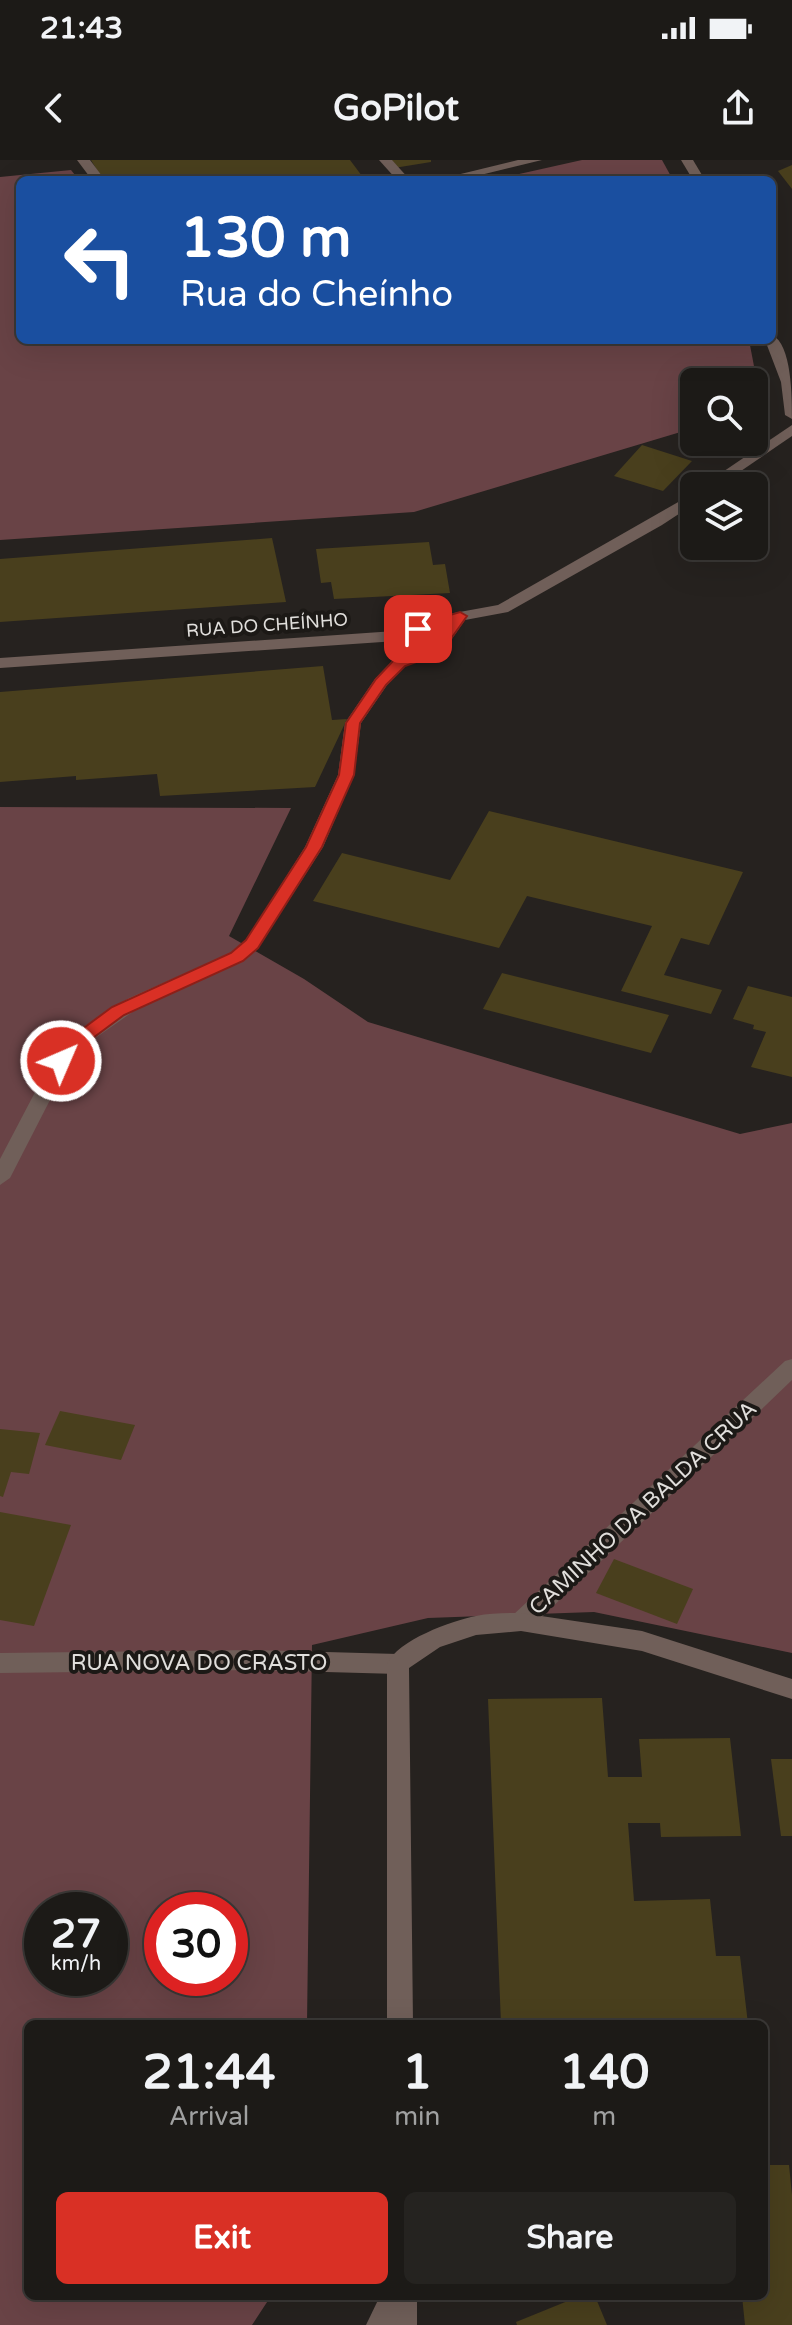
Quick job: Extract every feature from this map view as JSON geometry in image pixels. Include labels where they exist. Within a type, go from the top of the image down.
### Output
[{"type":"street","points":[[83,160],[96,176]]},
{"type":"street","points":[[385,160],[400,176]]},
{"type":"street","points":[[461,176],[536,160]]},
{"type":"street","points":[[774,344],[788,382],[792,415]]},
{"type":"street","points":[[729,472],[792,429]]},
{"type":"street","name":"RUA DO CHEÍNHO","points":[[0,663],[397,636],[460,616],[502,609],[680,506]]},
{"type":"street","points":[[0,1178],[61,1061],[87,1034],[127,1006],[237,957],[252,944],[321,833],[346,775],[353,723],[381,682],[399,663],[436,650],[460,616]]},
{"type":"street","name":"CAMINHO DA BALDA CRUA","points":[[398,1664],[432,1640],[476,1625],[521,1622],[605,1541],[724,1435],[792,1367]]},
{"type":"street","points":[[521,1622],[642,1641],[792,1689]]},
{"type":"street","name":"RUA NOVA DO CRASTO","points":[[0,1663],[252,1660],[398,1664]]},
{"type":"street","points":[[398,1664],[400,2020]]},
{"type":"street","points":[[380,2325],[393,2300]]},
{"type":"street","points":[[403,2300],[403,2325]]},
{"type":"shaded area","points":[[582,160],[662,160],[671,176],[510,176]]},
{"type":"shaded area","points":[[71,170],[76,176],[16,176],[16,344],[750,344],[754,368],[680,368],[680,432],[414,512],[0,540],[0,177]]},
{"type":"shaded area","points":[[0,807],[291,808],[229,936],[304,979],[368,1022],[740,1134],[792,1123],[792,1653],[594,1612],[428,1618],[312,1645],[307,2020],[24,2020],[24,2300],[268,2300],[252,2325],[0,2325]]},
{"type":"building","points":[[91,160],[350,160],[362,176],[101,176]]},
{"type":"building","points":[[387,160],[431,160],[431,162],[394,168]]},
{"type":"building","points":[[792,165],[792,189],[778,171]]},
{"type":"building","points":[[642,445],[692,461],[663,491],[614,476]]},
{"type":"building","points":[[272,538],[286,602],[0,622],[0,559]]},
{"type":"building","points":[[429,542],[433,565],[445,564],[450,593],[334,599],[331,582],[321,583],[316,549]]},
{"type":"building","points":[[323,666],[332,720],[347,719],[315,787],[160,796],[157,774],[0,782],[0,692]]},
{"type":"building","points":[[489,811],[743,872],[709,945],[681,938],[664,975],[722,990],[711,1014],[621,991],[652,926],[527,896],[499,948],[313,901],[342,853],[450,880]]},
{"type":"building","points":[[502,973],[669,1015],[651,1053],[483,1009]]},
{"type":"building","points":[[748,986],[792,997],[792,1077],[751,1067],[766,1032],[733,1019]]},
{"type":"building","points":[[60,1411],[135,1425],[121,1460],[45,1445]]},
{"type":"building","points":[[0,1429],[40,1433],[29,1474],[11,1472],[3,1497],[0,1496]]},
{"type":"building","points":[[0,1512],[71,1525],[34,1626],[0,1620]]},
{"type":"building","points":[[614,1559],[693,1589],[677,1624],[596,1593]]},
{"type":"building","points":[[602,1698],[608,1777],[642,1777],[639,1739],[730,1738],[741,1836],[661,1837],[660,1823],[628,1823],[634,1901],[710,1899],[716,1956],[740,1956],[748,2020],[501,2020],[488,1699]]},
{"type":"building","points":[[771,1759],[792,1759],[792,1836],[781,1836]]},
{"type":"building","points":[[768,2165],[789,2165],[792,2195],[792,2325],[745,2325],[742,2300],[768,2300]]},
{"type":"building","points":[[570,2300],[597,2300],[607,2325],[517,2325],[516,2322]]},
{"type":"route","points":[[61,1061],[87,1034],[118,1011],[222,961],[237,957],[252,944],[314,847],[346,775],[353,723],[381,682],[399,663],[436,650],[460,616],[418,629]]}]
